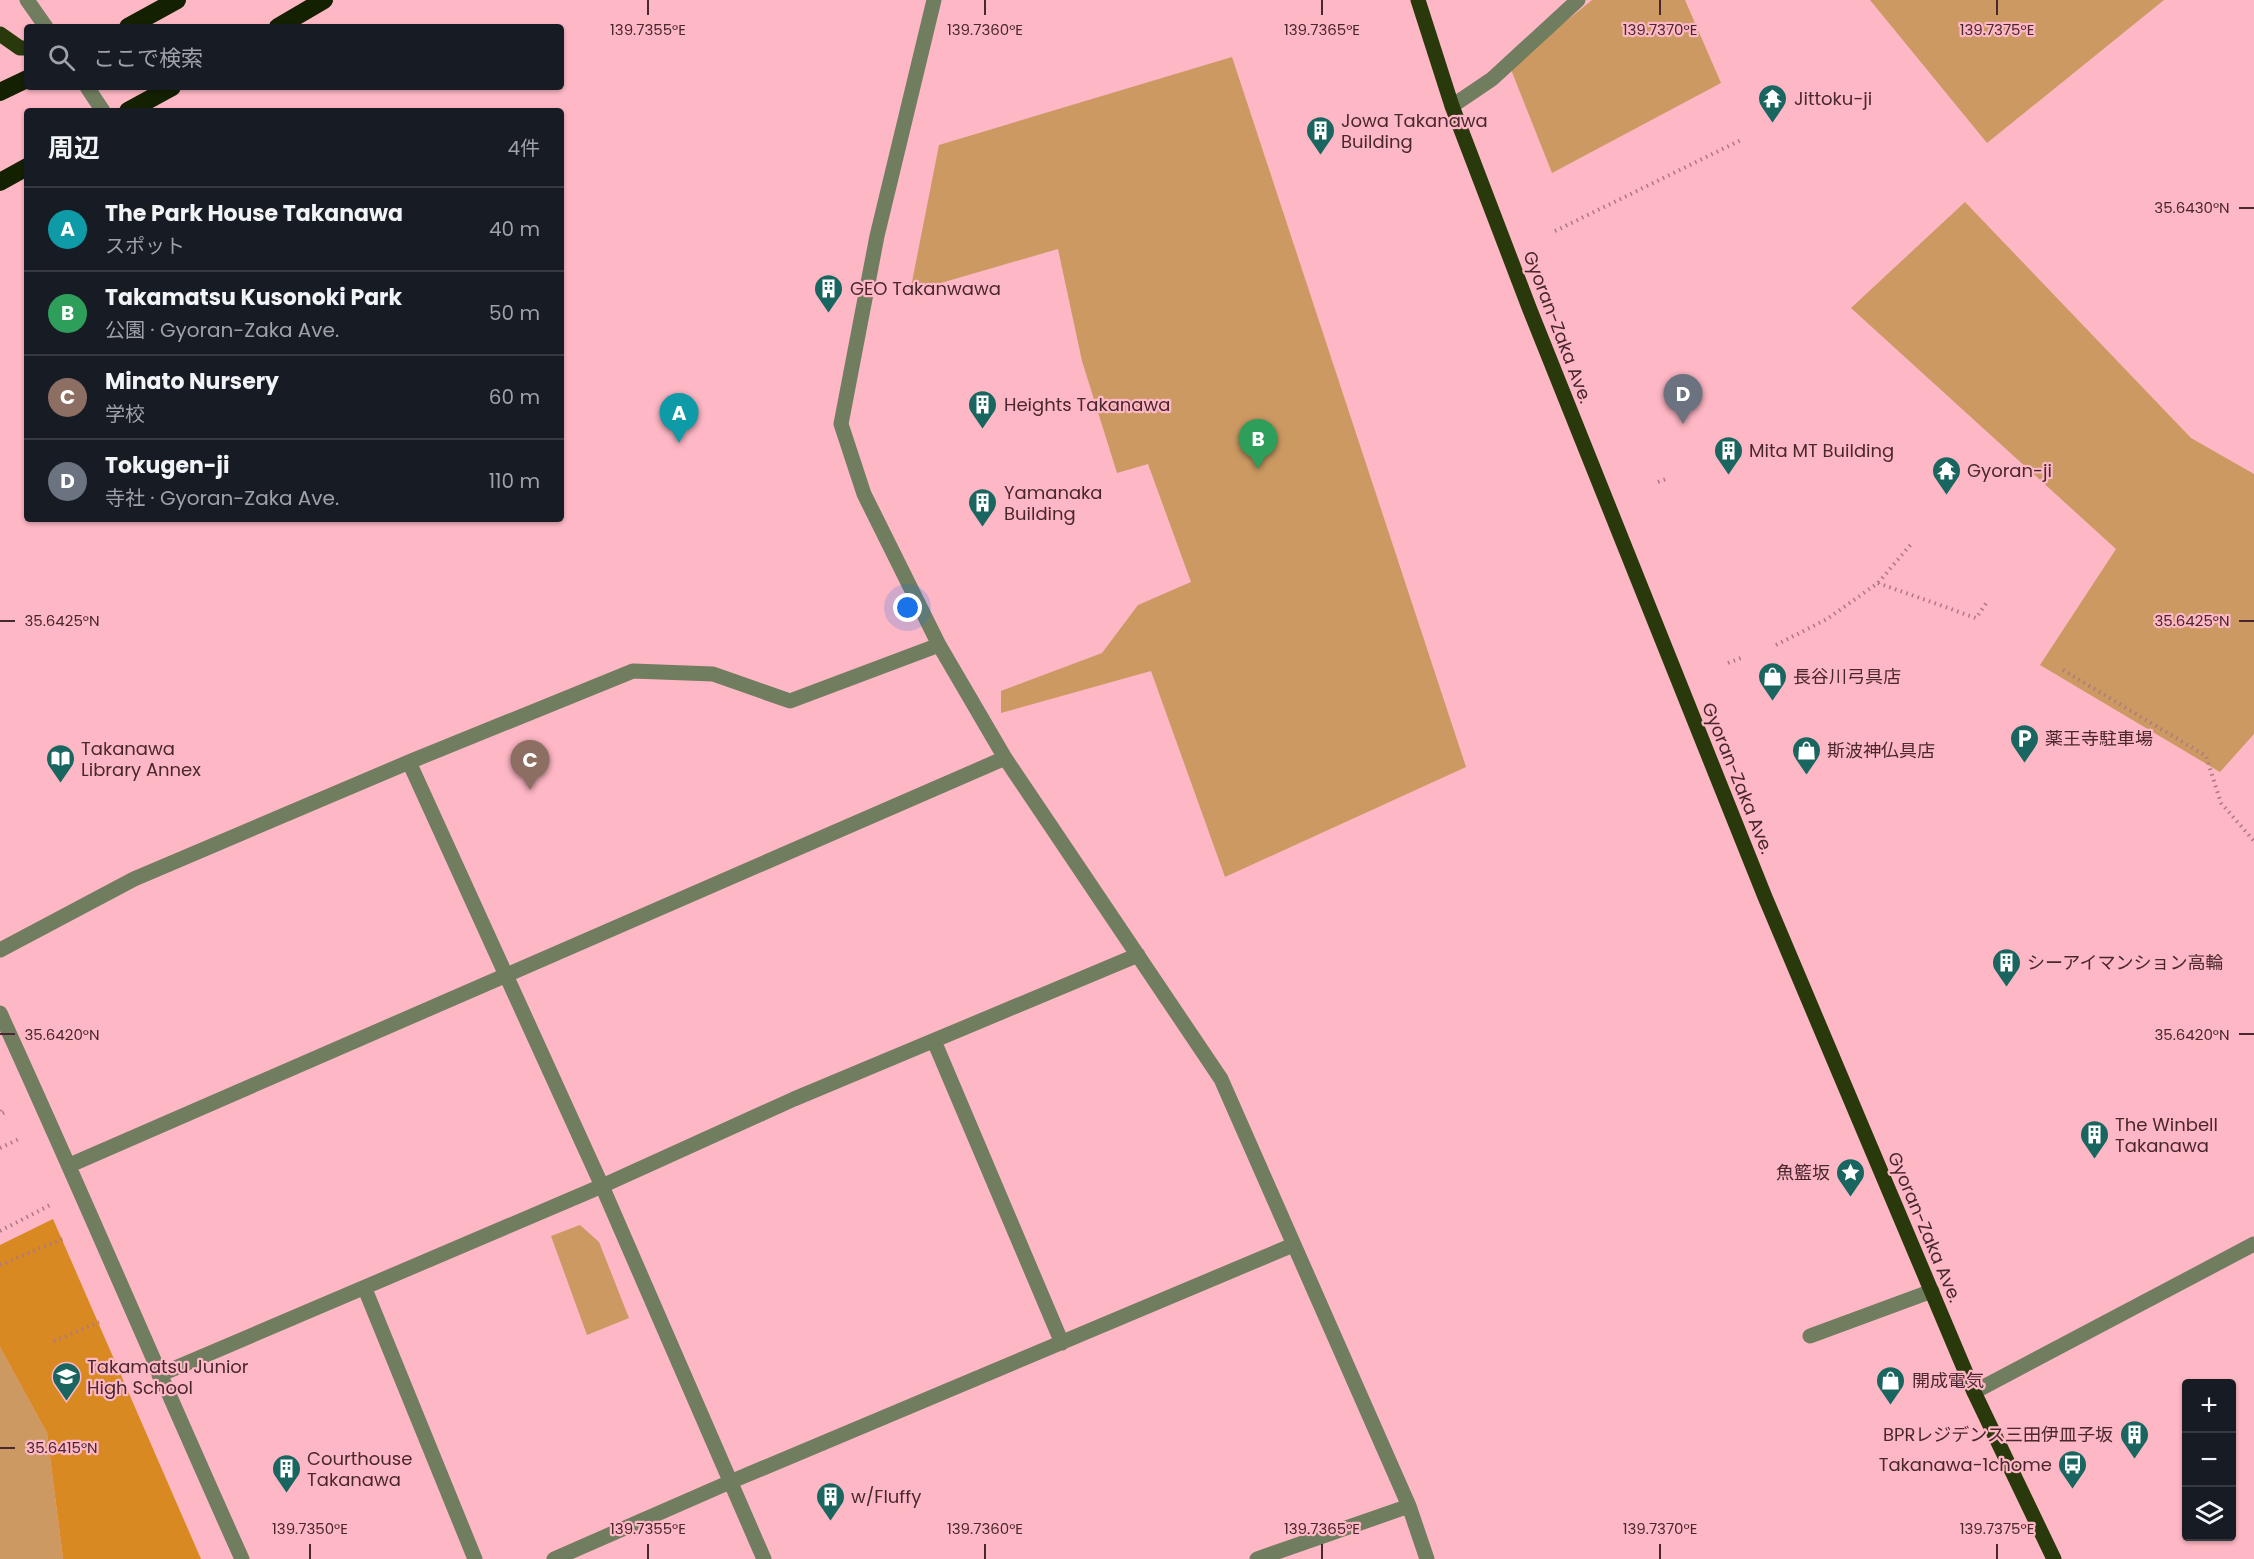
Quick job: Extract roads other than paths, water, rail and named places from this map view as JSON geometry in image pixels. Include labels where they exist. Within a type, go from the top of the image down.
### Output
[{"type":"highway","points":[[133,24],[177,0]]},
{"type":"highway","points":[[283,24],[324,0]]},
{"type":"highway","points":[[0,92],[24,80]]},
{"type":"highway","points":[[134,108],[166,90]]},
{"type":"highway","points":[[0,182],[24,169]]},
{"type":"main road","name":"Gyoran-Zaka Ave.","points":[[1418,0],[1452,106],[1530,309],[1756,876],[1974,1392],[2054,1559]]},
{"type":"main road","points":[[0,34],[20,48],[24,48]]},
{"type":"street","points":[[27,0],[44,24]]},
{"type":"street","points":[[934,0],[877,236],[841,424],[864,494],[939,645],[1005,758],[1221,1079],[1409,1506],[1427,1559]]},
{"type":"street","points":[[1452,106],[1492,79],[1578,0]]},
{"type":"street","points":[[89,90],[101,108]]},
{"type":"street","points":[[0,950],[134,879],[409,762],[633,671],[713,674],[790,701],[939,645]]},
{"type":"street","points":[[70,1165],[1005,758]]},
{"type":"street","points":[[409,762],[602,1186],[764,1559]]},
{"type":"street","points":[[159,1375],[602,1186],[794,1099],[1138,955]]},
{"type":"street","points":[[0,1013],[70,1165],[159,1375],[242,1559]]},
{"type":"street","points":[[934,1041],[1062,1343]]},
{"type":"street","points":[[1974,1392],[2254,1244]]},
{"type":"street","points":[[554,1559],[730,1482],[1293,1245]]},
{"type":"street","points":[[365,1289],[475,1559]]},
{"type":"street","points":[[1810,1336],[1932,1291]]},
{"type":"street","points":[[1257,1559],[1409,1506]]},
{"type":"place","name":"Jittoku-ji","points":[[1773,124]]},
{"type":"place","name":"Jowa Takanawa Building","points":[[1320,156]]},
{"type":"place","name":"GEO Takanwawa","points":[[829,314]]},
{"type":"place","name":"Tokugen-ji","points":[[1683,424]]},
{"type":"place","name":"Heights Takanawa","points":[[983,430]]},
{"type":"place","name":"The Park House Takanawa","points":[[679,443]]},
{"type":"place","name":"Takamatsu Kusonoki Park","points":[[1258,469]]},
{"type":"place","name":"Mita MT Building","points":[[1728,476]]},
{"type":"place","name":"Gyoran-ji","points":[[1946,496]]},
{"type":"place","name":"Yamanaka Building","points":[[983,528]]},
{"type":"place","name":"長谷川弓具店","points":[[1772,702]]},
{"type":"place","name":"薬王寺駐車場","points":[[2024,764]]},
{"type":"place","name":"斯波神仏具店","points":[[1806,776]]},
{"type":"place","name":"Takanawa Library Annex","points":[[60,784]]},
{"type":"place","name":"Minato Nursery","points":[[530,790]]},
{"type":"place","name":"シーアイマンション高輪","points":[[2006,988]]},
{"type":"place","name":"The Winbell Takanawa","points":[[2094,1160]]},
{"type":"place","name":"魚籃坂","points":[[1851,1198]]},
{"type":"place","name":"Takamatsu Junior High School","points":[[66,1402]]},
{"type":"place","name":"開成電気","points":[[1891,1406]]},
{"type":"place","name":"BPRレジデンス三田伊皿子坂","points":[[2134,1460]]},
{"type":"place","name":"Takanawa-1chome","points":[[2073,1490]]},
{"type":"place","name":"Courthouse Takanawa","points":[[286,1494]]},
{"type":"place","name":"w/Fluffy","points":[[830,1522]]}]
